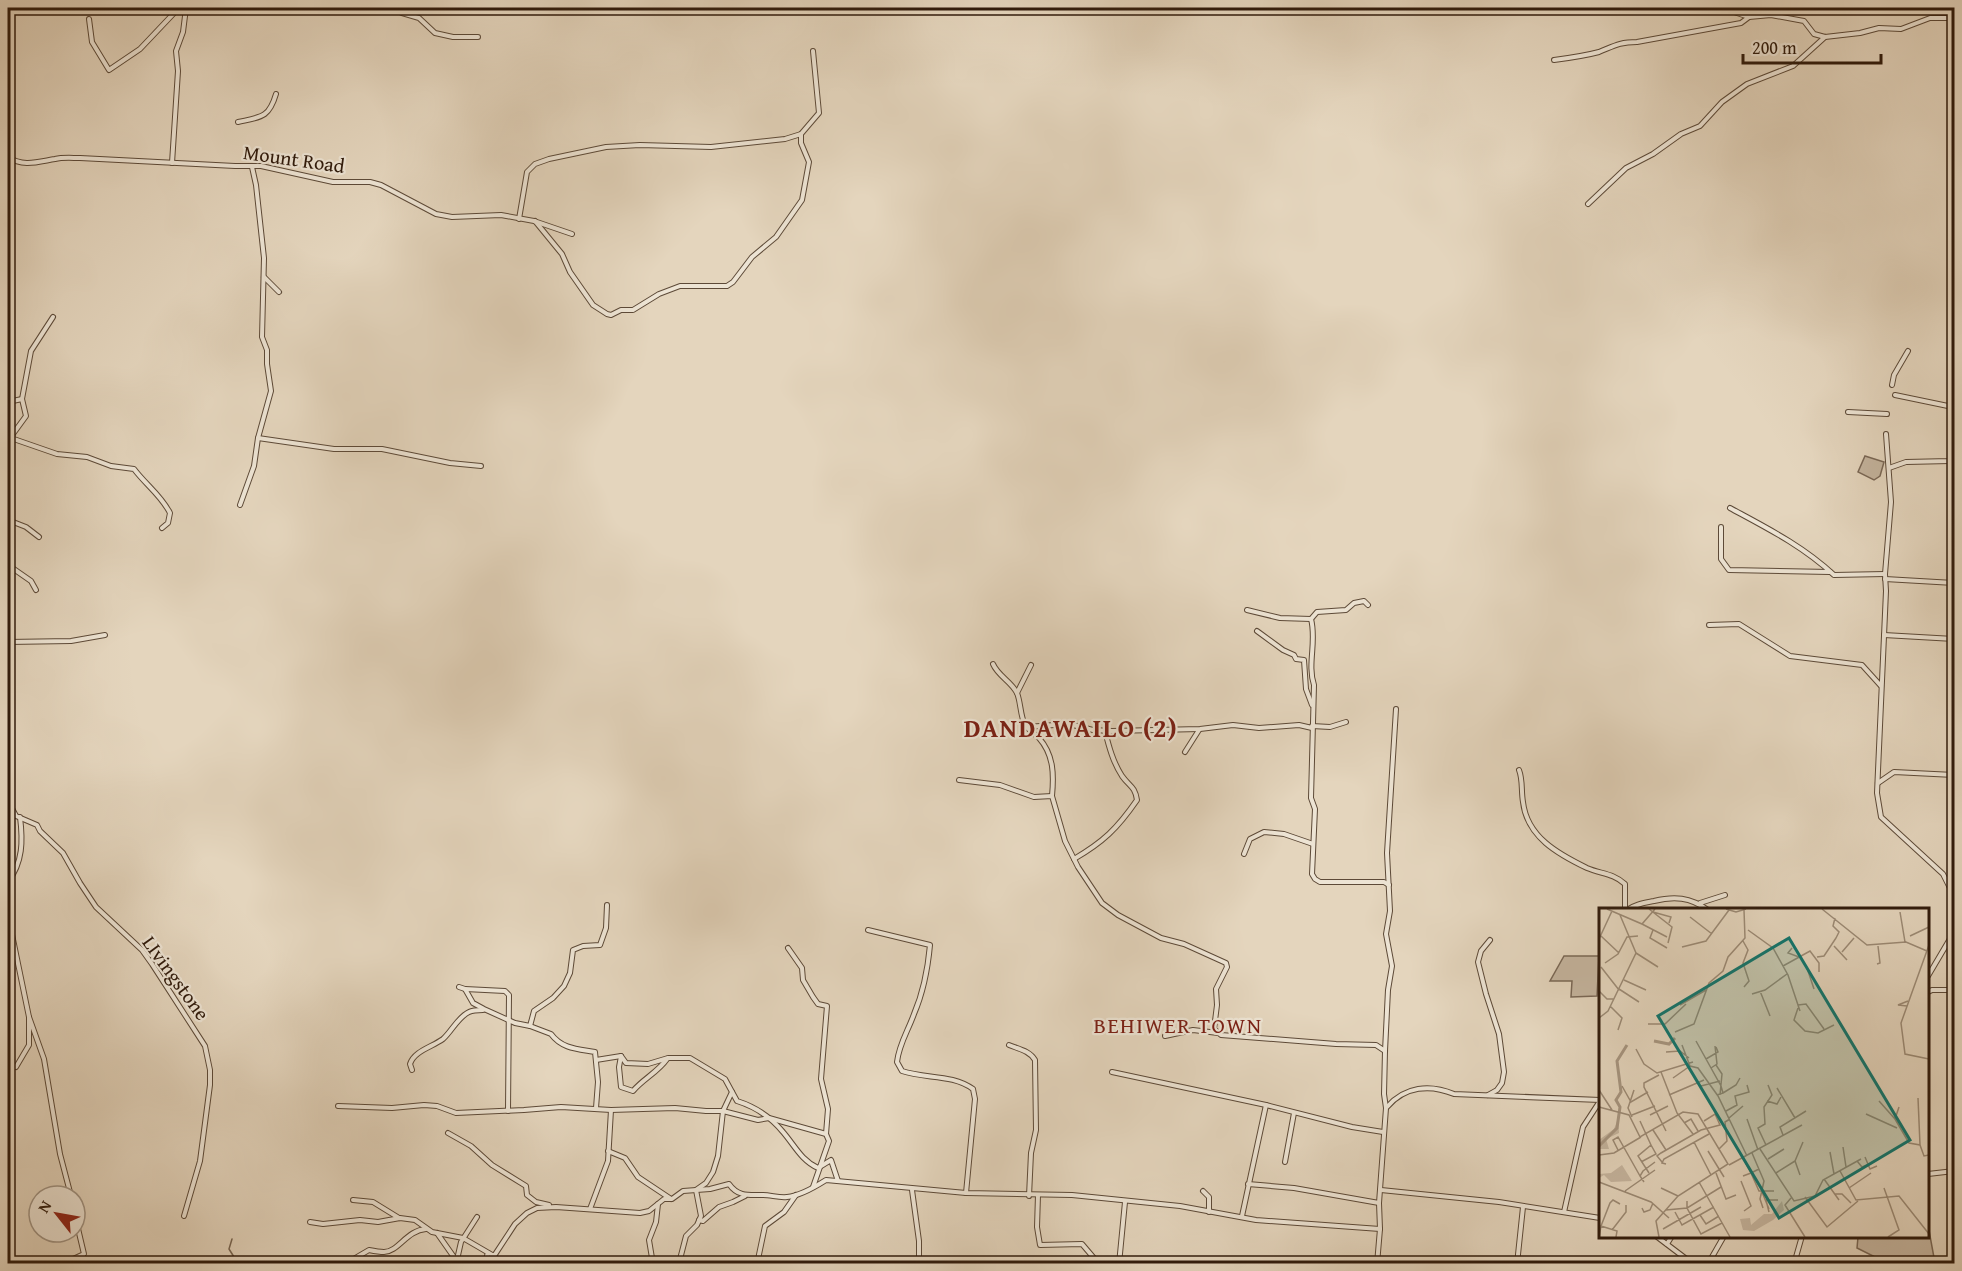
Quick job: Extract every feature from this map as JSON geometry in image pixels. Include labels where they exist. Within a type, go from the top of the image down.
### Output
[{"type":"street","points":[[89,19],[92,42],[109,70],[140,49],[176,11],[186,8],[183,32],[176,51],[178,71],[172,163]]},
{"type":"street","points":[[392,8],[419,18],[435,33],[453,37],[477,37]]},
{"type":"street","points":[[1722,8],[1749,17],[1771,15],[1804,21],[1814,34],[1825,37],[1860,33],[1879,28],[1901,29],[1930,18],[1954,18]]},
{"type":"street","points":[[1554,60],[1598,52],[1621,42],[1637,42],[1741,23],[1749,17]]},
{"type":"street","points":[[1587,204],[1626,168],[1653,154],[1681,134],[1700,126],[1722,102],[1747,84],[1793,66],[1825,37]]},
{"type":"street","points":[[519,219],[527,172],[535,164],[549,159],[606,147],[640,145],[711,147],[785,139],[801,134],[819,113],[813,51]]},
{"type":"street","points":[[238,122],[265,116],[272,108],[276,94]]},
{"type":"street","points":[[534,221],[562,254],[570,272],[593,305],[607,314],[612,315],[621,310],[633,310],[659,294],[680,286],[727,286],[734,282],[752,257],[776,237],[802,200],[809,162],[801,143],[801,134]]},
{"type":"street","name":"Mount Road","points":[[8,157],[17,163],[40,163],[56,158],[68,158],[261,166],[333,182],[370,182],[381,185],[436,214],[452,217],[501,215],[534,221],[572,234]]},
{"type":"street","points":[[240,505],[254,466],[258,438],[271,391],[267,350],[262,337],[264,277],[262,233],[252,167]]},
{"type":"street","points":[[264,277],[279,292]]},
{"type":"street","points":[[53,316],[31,351],[22,399],[26,416],[9,438],[57,454],[87,457],[111,466],[134,469],[148,486],[154,489],[170,513],[168,523],[162,528]]},
{"type":"street","points":[[1892,385],[1893,375],[1908,351]]},
{"type":"street","points":[[1895,395],[1948,406],[1954,405]]},
{"type":"street","points":[[8,402],[22,399]]},
{"type":"street","points":[[1848,412],[1887,414]]},
{"type":"street","points":[[1886,435],[1891,502],[1885,577],[1877,783],[1881,817],[1943,874],[1952,892],[1954,903]]},
{"type":"street","points":[[258,438],[334,449],[382,449],[450,463],[481,466]]},
{"type":"street","points":[[1888,468],[1906,462],[1950,461],[1954,451]]},
{"type":"street","points":[[1730,508],[1787,538],[1815,557],[1834,575],[1954,583]]},
{"type":"street","points":[[8,520],[26,527],[39,537]]},
{"type":"street","points":[[1721,527],[1721,559],[1730,570],[1831,572]]},
{"type":"street","points":[[8,564],[31,581],[36,590]]},
{"type":"street","points":[[1311,619],[1317,612],[1346,610],[1354,603],[1364,601],[1368,605]]},
{"type":"street","points":[[1247,610],[1280,618],[1311,619]]},
{"type":"street","points":[[1311,619],[1314,629],[1311,677],[1314,685],[1311,798],[1315,809],[1312,874],[1320,882],[1384,882],[1389,885]]},
{"type":"street","points":[[1709,625],[1739,624],[1790,656],[1862,665],[1882,686]]},
{"type":"street","points":[[1257,632],[1282,650],[1294,655],[1296,659],[1304,660],[1306,689],[1313,708]]},
{"type":"street","points":[[8,642],[66,641],[105,635]]},
{"type":"street","points":[[1884,635],[1954,639]]},
{"type":"street","points":[[993,664],[996,671],[1017,693],[1026,727],[1040,740],[1049,756],[1054,772],[1052,796],[1065,842],[1102,903],[1118,915],[1161,938],[1184,944],[1226,963],[1227,967],[1215,989],[1217,1005],[1214,1029],[1218,1033]]},
{"type":"street","points":[[1017,693],[1031,665]]},
{"type":"street","points":[[1377,1263],[1386,1108],[1385,1050],[1388,990],[1392,966],[1386,934],[1390,911],[1387,853],[1396,709]]},
{"type":"street","points":[[1026,727],[1069,724],[1105,731],[1200,729],[1233,724],[1259,728],[1299,725],[1330,727],[1346,722]]},
{"type":"street","points":[[1185,753],[1200,729]]},
{"type":"street","points":[[1074,860],[1100,843],[1123,821],[1137,800],[1135,790],[1123,777],[1111,756],[1105,731]]},
{"type":"street","points":[[1520,770],[1527,820],[1544,843],[1566,858],[1595,872],[1617,876],[1625,884],[1626,908]]},
{"type":"street","points":[[1877,783],[1894,772],[1954,775]]},
{"type":"street","points":[[959,780],[1000,785],[1034,797],[1052,796]]},
{"type":"street","name":"LIvingstone","points":[[8,801],[16,816],[33,822],[58,848],[96,907],[142,950],[205,1047],[210,1070],[210,1085],[200,1161],[184,1216]]},
{"type":"street","points":[[8,882],[21,856],[20,817]]},
{"type":"street","points":[[1244,854],[1250,839],[1264,832],[1284,834],[1312,844]]},
{"type":"street","points":[[1699,903],[1725,895]]},
{"type":"street","points":[[1628,908],[1671,897],[1699,903],[1706,908]]},
{"type":"street","points":[[530,1026],[534,1011],[553,998],[564,986],[570,973],[573,950],[583,946],[600,945],[606,928],[607,905]]},
{"type":"street","points":[[8,915],[29,1017],[44,1059],[67,1184]]},
{"type":"street","points":[[868,930],[930,945],[928,963],[915,1012],[899,1047],[897,1062],[902,1071],[915,1075],[945,1077],[964,1083],[973,1089],[975,1099],[966,1193]]},
{"type":"street","points":[[1929,973],[1954,932]]},
{"type":"street","points":[[1487,1096],[1497,1090],[1502,1083],[1504,1072],[1499,1034],[1478,962],[1481,951],[1490,940]]},
{"type":"street","points":[[788,948],[802,968],[803,980],[813,997],[818,1004],[827,1006],[821,1079],[828,1109],[826,1134],[829,1141],[813,1188]]},
{"type":"street","points":[[459,987],[505,991],[509,995],[511,1002],[508,1111]]},
{"type":"street","points":[[465,989],[473,1003],[484,1010],[509,1021],[551,1034],[565,1047],[595,1052],[598,1092],[596,1108]]},
{"type":"street","points":[[1929,992],[1954,990]]},
{"type":"street","points":[[412,1070],[410,1064],[413,1057],[442,1039],[463,1016],[470,1012],[484,1010]]},
{"type":"street","points":[[16,1067],[29,1045],[29,1017]]},
{"type":"street","points":[[1165,1036],[1193,1030],[1240,1038],[1376,1045],[1385,1050]]},
{"type":"street","points":[[1009,1046],[1026,1051],[1035,1060],[1036,1130],[1031,1153],[1029,1196]]},
{"type":"street","points":[[596,1060],[621,1056]]},
{"type":"street","points":[[621,1056],[626,1063],[648,1064],[668,1058],[690,1058],[726,1079],[737,1101],[755,1107],[769,1118],[783,1131],[804,1161],[818,1168]]},
{"type":"street","points":[[621,1056],[619,1075],[621,1087],[633,1091],[640,1082],[662,1067],[668,1058]]},
{"type":"street","points":[[1112,1072],[1266,1105],[1352,1127],[1384,1132]]},
{"type":"street","points":[[1386,1108],[1404,1093],[1438,1087],[1454,1094],[1599,1100]]},
{"type":"street","points":[[696,1190],[709,1179],[716,1164],[723,1111],[732,1091]]},
{"type":"street","points":[[1564,1212],[1583,1127],[1599,1102]]},
{"type":"street","points":[[338,1106],[392,1108],[424,1105],[456,1113],[561,1107],[611,1110],[675,1108],[723,1111],[758,1120],[769,1118],[826,1134]]},
{"type":"street","points":[[1242,1216],[1266,1105]]},
{"type":"street","points":[[590,1209],[608,1161],[611,1110]]},
{"type":"street","points":[[1284,1162],[1294,1113]]},
{"type":"street","points":[[448,1133],[471,1146],[492,1165],[526,1186],[527,1196],[536,1202],[556,1207]]},
{"type":"street","points":[[608,1151],[625,1158],[638,1177],[672,1199]]},
{"type":"street","points":[[818,1168],[831,1160],[838,1180]]},
{"type":"street","points":[[1929,1174],[1954,1172]]},
{"type":"street","points":[[699,1220],[703,1221],[719,1207],[745,1196],[788,1197],[813,1188],[826,1180],[838,1180],[912,1190],[1029,1196],[1072,1195],[1180,1206],[1256,1220],[1380,1229]]},
{"type":"street","points":[[310,1222],[323,1224],[360,1220],[378,1222],[399,1218],[415,1220],[437,1233],[463,1238],[495,1255],[515,1224],[537,1208],[556,1207],[640,1213],[649,1211],[664,1199],[672,1199],[683,1191],[729,1184],[745,1196]]},
{"type":"street","points":[[1248,1184],[1294,1188],[1379,1203]]},
{"type":"street","points":[[679,1263],[686,1236],[699,1220],[700,1207],[696,1190]]},
{"type":"street","points":[[912,1190],[919,1241],[919,1263]]},
{"type":"street","points":[[1381,1190],[1499,1202],[1599,1218]]},
{"type":"street","points":[[1203,1191],[1209,1197],[1209,1212]]},
{"type":"street","points":[[757,1263],[765,1226],[784,1212],[796,1195]]},
{"type":"street","points":[[1038,1195],[1039,1244],[1043,1246],[1082,1244],[1099,1263]]},
{"type":"street","points":[[353,1200],[373,1202],[399,1218]]},
{"type":"street","points":[[1119,1263],[1125,1201]]},
{"type":"street","points":[[653,1263],[649,1240],[656,1222],[658,1204]]},
{"type":"street","points":[[1517,1263],[1523,1207]]},
{"type":"street","points":[[456,1262],[463,1238],[477,1217]]},
{"type":"street","points":[[345,1263],[369,1250],[389,1251],[417,1229],[427,1228]]},
{"type":"street","points":[[437,1233],[456,1262]]},
{"type":"street","points":[[1659,1238],[1693,1263]]},
{"type":"street","points":[[1667,1244],[1671,1238]]},
{"type":"street","points":[[1708,1263],[1723,1238]]},
{"type":"street","points":[[1794,1263],[1802,1238]]},
{"type":"street","points":[[69,1263],[84,1254],[82,1244]]},
{"type":"street","points":[[484,1263],[488,1253]]},
{"type":"street","points":[[1951,1255],[1954,1261]]},
{"type":"shaded area","points":[[1865,456],[1884,462],[1880,476],[1874,480],[1858,472]]},
{"type":"shaded area","points":[[1564,956],[1599,956],[1597,996],[1571,997],[1572,981],[1550,981]]},
{"type":"shaded area","points":[[1929,1230],[1935,1263],[1887,1263],[1857,1248],[1858,1238],[1929,1238]]},
{"type":"waterway","points":[[232,1239],[229,1249],[234,1257],[243,1264]]},
{"type":"district","name":"DANDAWAILO (2)","points":[[1071,728]]},
{"type":"district","name":"BEHIWER TOWN","points":[[1178,1025]]}]
